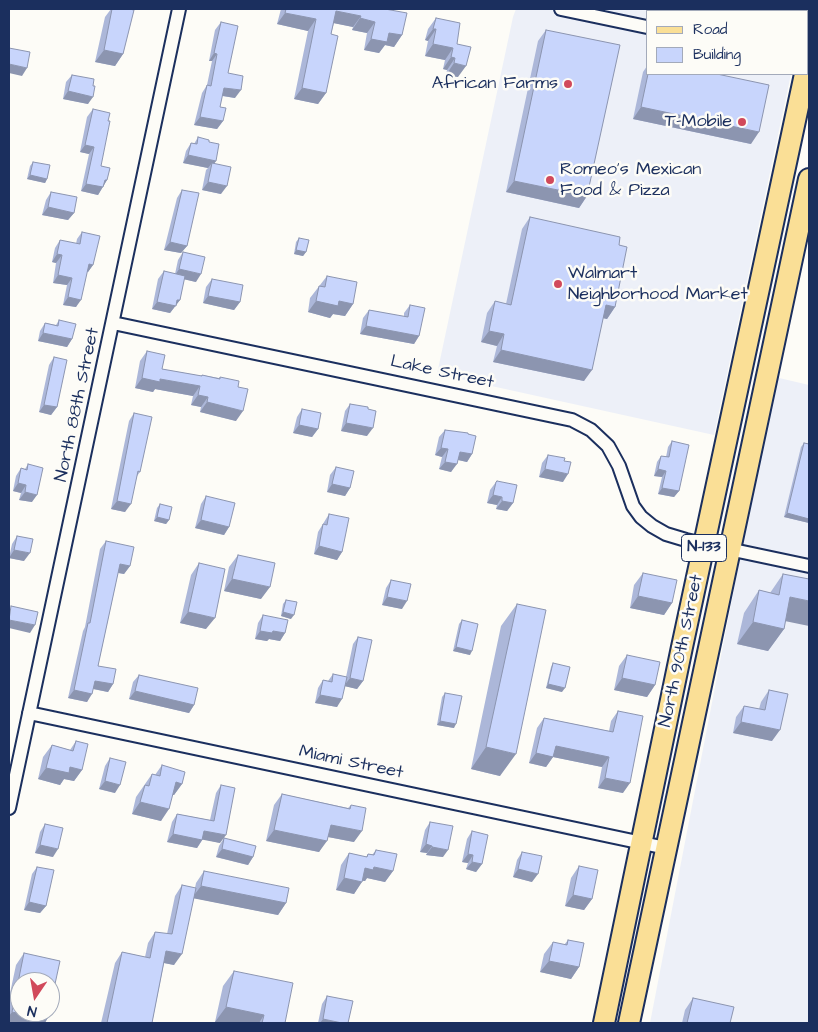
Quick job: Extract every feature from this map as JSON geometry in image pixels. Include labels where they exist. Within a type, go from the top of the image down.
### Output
[{"type":"main road","name":"North 90th Street","points":[[604,1023],[806,75]]},
{"type":"main road","name":"North 90th Street","points":[[629,1023],[809,179]]},
{"type":"street","name":"North 88th Street","points":[[9,808],[179,9]]},
{"type":"street","points":[[561,9],[646,27]]},
{"type":"street","name":"Lake Street","points":[[113,323],[572,420],[592,430],[608,446],[619,466],[630,502],[644,520],[666,534],[809,566]]},
{"type":"street","name":"Miami Street","points":[[29,713],[666,848]]},
{"type":"shaded area","points":[[516,9],[806,9],[646,10],[646,75],[791,75],[714,435],[437,374]]},
{"type":"shaded area","points":[[775,377],[809,385],[809,1023],[650,1023]]},
{"type":"building","points":[[112,9],[134,10],[123,54],[104,50]]},
{"type":"building","points":[[286,9],[385,9],[407,13],[402,35],[389,33],[387,42],[371,39],[375,22],[360,18],[361,16],[336,11],[331,34],[338,36],[326,93],[302,88],[316,19],[285,13]]},
{"type":"building","points":[[436,18],[460,23],[457,44],[471,47],[466,66],[454,63],[455,58],[451,57],[453,48],[433,44],[436,29],[433,29]]},
{"type":"building","points":[[221,22],[238,26],[228,73],[243,76],[241,90],[224,88],[220,107],[226,108],[223,121],[200,117],[207,85],[211,86],[217,54],[214,53]]},
{"type":"building","points":[[546,30],[620,45],[587,196],[514,181]]},
{"type":"building","points":[[9,48],[30,52],[27,68],[9,64]]},
{"type":"building","points":[[72,75],[94,79],[93,97],[68,91]]},
{"type":"building","points":[[648,75],[722,75],[769,85],[759,132],[641,107]]},
{"type":"building","points":[[93,109],[110,113],[101,166],[110,168],[103,187],[86,184],[94,147],[85,145]]},
{"type":"building","points":[[198,137],[219,144],[216,161],[188,155],[191,143],[197,144]]},
{"type":"building","points":[[33,162],[50,165],[47,179],[30,175]]},
{"type":"building","points":[[212,163],[231,167],[227,186],[208,182]]},
{"type":"building","points":[[182,190],[199,193],[187,246],[170,242]]},
{"type":"building","points":[[51,192],[77,197],[74,213],[48,207]]},
{"type":"building","name":"Walmart Neighborhood Market","points":[[530,217],[620,237],[619,245],[627,247],[615,307],[606,305],[592,370],[501,350],[504,334],[489,331],[495,301],[511,305]]},
{"type":"building","points":[[82,232],[100,236],[93,265],[89,264],[81,300],[68,297],[72,278],[58,275],[62,255],[57,254],[60,240],[80,244]]},
{"type":"building","points":[[299,238],[309,240],[306,252],[296,250]]},
{"type":"building","points":[[183,252],[205,257],[201,274],[179,269]]},
{"type":"building","points":[[164,271],[185,276],[180,300],[177,300],[176,306],[157,302]]},
{"type":"building","points":[[327,276],[357,282],[353,304],[339,301],[338,306],[316,301],[319,286],[325,287]]},
{"type":"building","points":[[212,279],[243,285],[240,302],[208,296]]},
{"type":"building","points":[[410,305],[425,308],[419,336],[366,326],[369,310],[408,317]]},
{"type":"building","points":[[59,320],[76,324],[72,339],[43,333],[45,323],[58,326]]},
{"type":"building","points":[[147,351],[165,355],[162,369],[239,381],[238,387],[248,389],[243,411],[207,402],[208,397],[198,395],[200,386],[160,379],[160,382],[142,378]]},
{"type":"building","points":[[54,357],[67,360],[57,407],[44,405]]},
{"type":"building","points":[[350,404],[368,407],[368,409],[376,411],[373,428],[346,423]]},
{"type":"building","points":[[302,409],[321,413],[318,429],[299,425]]},
{"type":"building","points":[[134,413],[152,417],[131,504],[117,501]]},
{"type":"building","points":[[445,430],[476,436],[472,454],[460,452],[457,464],[445,462],[448,449],[441,448]]},
{"type":"building","points":[[672,441],[689,445],[679,491],[662,488],[666,471],[658,469],[661,456],[669,457]]},
{"type":"building","points":[[804,443],[809,444],[809,519],[787,513]]},
{"type":"building","points":[[548,455],[565,458],[564,461],[571,462],[568,474],[545,469]]},
{"type":"building","points":[[28,464],[43,468],[37,495],[25,492],[26,485],[18,483],[21,468],[27,470]]},
{"type":"building","points":[[336,467],[354,471],[350,488],[332,484]]},
{"type":"building","points":[[497,481],[517,485],[513,503],[502,501],[502,497],[493,495]]},
{"type":"building","points":[[206,496],[235,503],[229,527],[201,520]]},
{"type":"building","points":[[160,504],[172,507],[169,520],[157,517]]},
{"type":"building","points":[[329,514],[349,518],[342,552],[319,546],[323,524],[327,525]]},
{"type":"building","points":[[17,536],[33,539],[30,553],[14,550]]},
{"type":"building","points":[[106,541],[134,547],[130,566],[120,564],[98,666],[116,669],[113,684],[95,681],[92,694],[74,690],[88,623],[90,623]]},
{"type":"building","points":[[238,555],[275,563],[270,587],[232,579]]},
{"type":"building","points":[[199,563],[225,569],[215,618],[188,612]]},
{"type":"building","points":[[643,573],[677,580],[672,603],[638,596]]},
{"type":"building","points":[[783,574],[809,579],[809,601],[790,597],[784,629],[753,622],[759,590],[779,595]]},
{"type":"building","points":[[391,580],[411,584],[407,601],[387,597]]},
{"type":"building","points":[[286,600],[297,602],[294,615],[283,612]]},
{"type":"building","points":[[517,604],[546,610],[516,754],[486,747]]},
{"type":"building","points":[[11,606],[38,612],[35,625],[9,620]]},
{"type":"building","points":[[263,615],[288,620],[285,633],[260,631]]},
{"type":"building","points":[[462,620],[478,624],[472,651],[456,647]]},
{"type":"building","points":[[358,637],[372,640],[363,681],[350,678]]},
{"type":"building","points":[[627,655],[660,662],[655,685],[622,678]]},
{"type":"building","points":[[553,663],[570,667],[565,688],[548,684]]},
{"type":"building","points":[[333,674],[347,677],[342,699],[320,695],[323,680],[332,682]]},
{"type":"building","points":[[139,675],[198,688],[194,705],[135,691]]},
{"type":"building","points":[[769,690],[788,694],[780,730],[741,722],[744,706],[765,710]]},
{"type":"building","points":[[445,693],[462,696],[456,724],[440,721]]},
{"type":"building","points":[[618,711],[643,716],[630,783],[605,778],[609,757],[556,746],[553,757],[536,753],[544,718],[613,732]]},
{"type":"building","points":[[76,741],[88,744],[82,770],[70,767],[69,773],[46,768],[52,745],[73,751]]},
{"type":"building","points":[[110,758],[126,762],[120,785],[105,781]]},
{"type":"building","points":[[162,765],[185,772],[182,784],[176,782],[169,809],[140,802],[145,785],[149,786],[152,774],[160,776]]},
{"type":"building","points":[[221,785],[235,788],[226,835],[204,831],[202,840],[173,834],[177,814],[214,821]]},
{"type":"building","points":[[282,794],[350,809],[351,805],[366,808],[362,831],[331,825],[327,841],[274,830]]},
{"type":"building","points":[[430,822],[453,826],[448,850],[426,844]]},
{"type":"building","points":[[45,824],[63,828],[58,849],[40,845]]},
{"type":"building","points":[[472,831],[488,835],[482,864],[472,862],[473,855],[468,854]]},
{"type":"building","points":[[224,838],[256,846],[253,857],[222,849]]},
{"type":"building","points":[[376,850],[397,854],[393,871],[374,867],[373,870],[365,868],[362,882],[344,878],[349,853],[367,857],[368,854],[374,855]]},
{"type":"building","points":[[522,852],[542,856],[538,874],[518,869]]},
{"type":"building","points":[[579,866],[598,870],[592,899],[573,895]]},
{"type":"building","points":[[37,867],[54,870],[46,906],[29,902]]},
{"type":"building","points":[[204,871],[289,888],[286,903],[201,886]]},
{"type":"building","points":[[182,885],[196,888],[182,954],[166,951],[152,1023],[107,1023],[122,952],[150,958],[155,932],[172,934]]},
{"type":"building","points":[[568,940],[584,943],[579,967],[549,961],[553,942],[567,945]]},
{"type":"building","points":[[24,953],[60,961],[58,972],[20,972]]},
{"type":"building","points":[[234,971],[293,983],[285,1023],[262,1023],[264,1015],[226,1007]]},
{"type":"building","points":[[327,996],[353,1001],[348,1023],[323,1019]]},
{"type":"building","points":[[693,998],[734,1007],[730,1023],[687,1023]]},
{"type":"place","name":"African Farms","points":[[568,84]]},
{"type":"place","name":"T-Mobile","points":[[742,122]]},
{"type":"place","name":"Romeo's Mexican Food & Pizza","points":[[550,180]]},
{"type":"place","name":"Walmart Neighborhood Market","points":[[558,284]]}]
